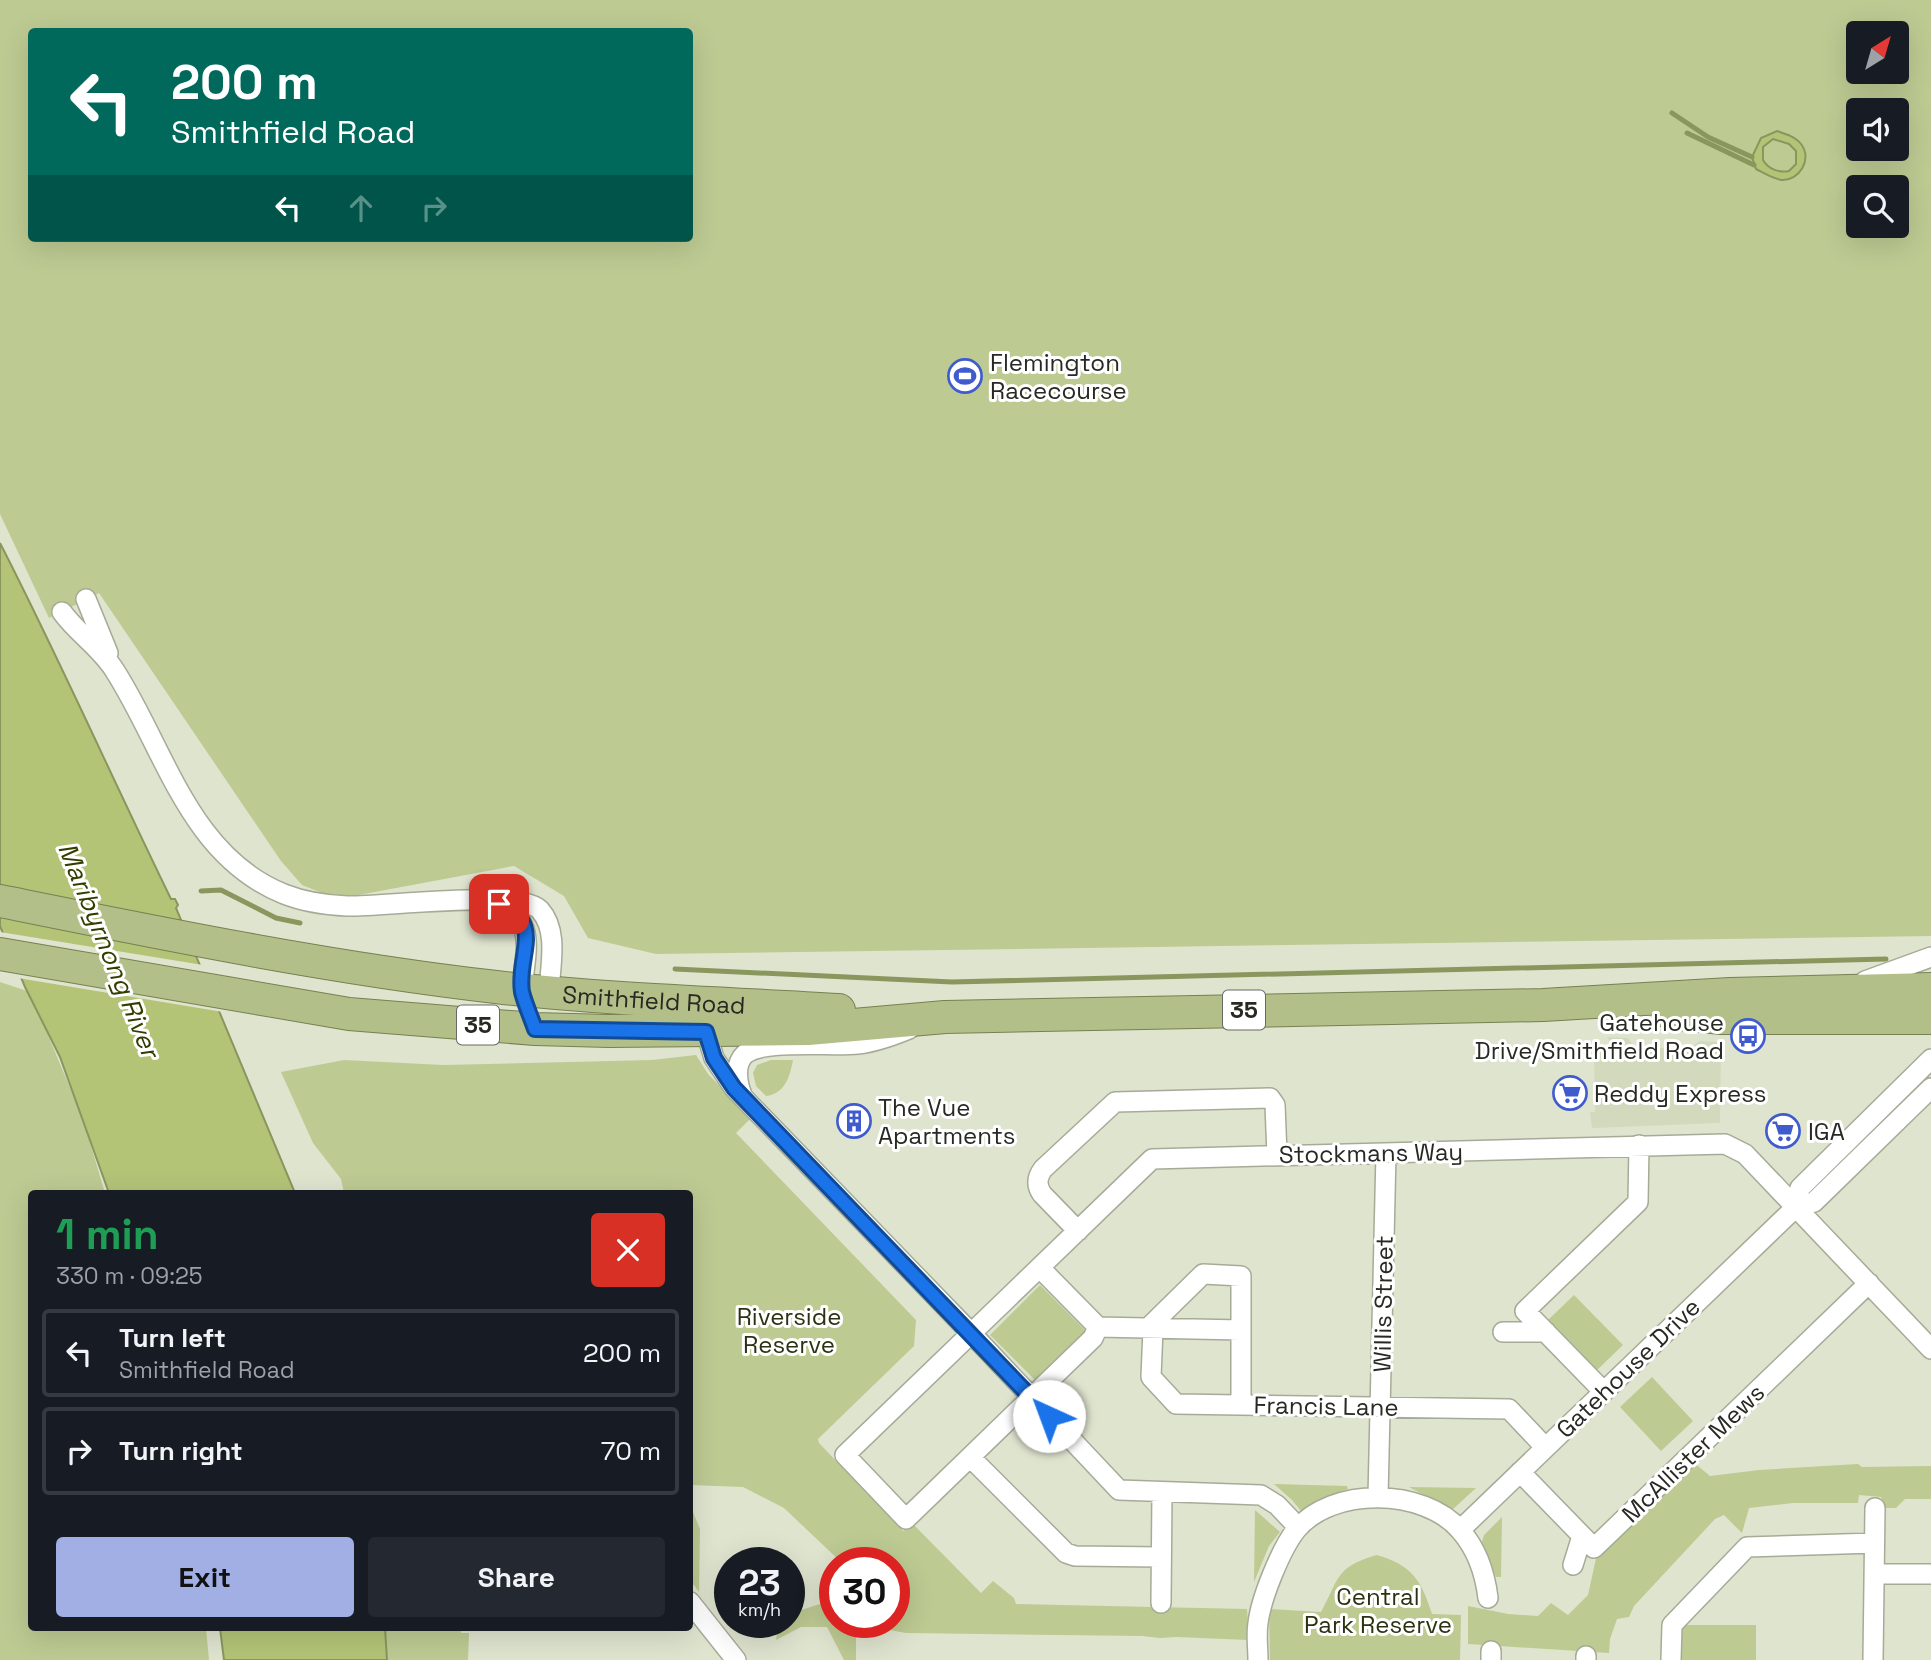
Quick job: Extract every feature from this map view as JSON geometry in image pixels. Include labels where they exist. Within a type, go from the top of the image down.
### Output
[{"type":"highway","name":"Smithfield Road","points":[[0,901],[349,966],[706,1017]]},
{"type":"highway","name":"Smithfield Road","points":[[0,954],[349,1014],[535,1029],[706,1017],[941,1017],[1542,1005],[1834,991],[1928,999]]},
{"type":"highway","points":[[535,991],[535,1029]]},
{"type":"highway","name":"Smithfield Road","points":[[1542,1005],[1592,1006],[1722,1018],[1928,999]]},
{"type":"street","points":[[86,599],[117,674],[186,805],[226,855],[255,879],[286,895],[325,905],[525,901],[541,911],[551,931],[535,991]]},
{"type":"street","points":[[62,612],[117,674]]},
{"type":"street","points":[[470,901],[499,904],[522,920],[535,991]]},
{"type":"street","points":[[1834,991],[1891,974],[1931,957]]},
{"type":"street","points":[[706,1017],[714,1058],[742,1096],[1119,1490],[1261,1495],[1278,1505],[1298,1527]]},
{"type":"street","points":[[742,1096],[738,1083],[739,1064],[743,1056],[753,1049],[875,1041],[941,1017]]},
{"type":"street","name":"Gatehouse Drive","points":[[1864,1140],[1931,1059]]},
{"type":"street","name":"Gatehouse Drive","points":[[1460,1530],[1796,1207],[1800,1188],[1931,1088]]},
{"type":"street","points":[[1078,1231],[1042,1194],[1038,1186],[1039,1177],[1046,1167],[1115,1101],[1270,1098],[1275,1105],[1277,1155]]},
{"type":"street","name":"Stockmans Way","points":[[970,1457],[906,1519],[845,1455],[1152,1159],[1713,1142],[1729,1145],[1745,1154],[1931,1349]]},
{"type":"street","points":[[1603,1391],[1525,1311],[1638,1202],[1639,1145]]},
{"type":"street","name":"Willis Street","points":[[1378,1497],[1386,1153]]},
{"type":"street","points":[[1040,1268],[1098,1327],[1241,1330]]},
{"type":"street","points":[[1150,1329],[1203,1274],[1241,1276],[1241,1405]]},
{"type":"street","name":"McAllister Mews","points":[[1582,1536],[1594,1548],[1869,1283]]},
{"type":"street","points":[[1098,1327],[1093,1338],[970,1457],[1066,1553],[1075,1556],[1161,1557]]},
{"type":"street","name":"Francis Lane","points":[[1150,1329],[1151,1377],[1176,1404],[1509,1409],[1545,1447]]},
{"type":"street","points":[[1503,1332],[1546,1332]]},
{"type":"street","points":[[1520,1472],[1582,1536],[1573,1565]]},
{"type":"street","points":[[1161,1603],[1162,1492]]},
{"type":"street","points":[[1258,1660],[1258,1622],[1280,1554],[1298,1527],[1323,1510],[1350,1499],[1401,1499],[1424,1505],[1448,1519],[1460,1530],[1484,1572],[1488,1598]]},
{"type":"street","points":[[1873,1660],[1875,1508]]},
{"type":"street","points":[[1671,1660],[1672,1625],[1746,1547],[1874,1543]]},
{"type":"street","points":[[1874,1574],[1931,1574]]},
{"type":"street","points":[[693,1606],[736,1660]]},
{"type":"shaded area","points":[[1607,1037],[1628,1038],[1635,1048],[1690,1048],[1700,1041],[1721,1042],[1720,1123],[1592,1128],[1590,1112],[1595,1112],[1594,1049],[1611,1047]]},
{"type":"green space","name":"Flemington Racecourse","points":[[0,0],[1931,0],[1931,936],[656,954],[588,938],[564,896],[514,866],[337,899],[302,885],[281,861],[99,593],[49,618],[0,514]]},
{"type":"green space","points":[[0,982],[30,992],[83,1119],[104,1190],[28,1190],[28,1631],[206,1631],[209,1660],[0,1660]]},
{"type":"green space","name":"Riverside Reserve","points":[[696,1055],[708,1074],[751,1118],[736,1133],[916,1320],[914,1346],[818,1439],[819,1443],[903,1531],[912,1523],[981,1593],[993,1581],[1014,1598],[1016,1604],[1247,1609],[1249,1640],[910,1633],[910,1547],[825,1547],[784,1508],[743,1487],[693,1485],[693,1190],[343,1190],[341,1179],[313,1143],[281,1072],[344,1060],[443,1065],[652,1060]]},
{"type":"green space","points":[[771,1060],[793,1060],[788,1078],[778,1092],[766,1096],[756,1086],[753,1073],[757,1065]]},
{"type":"green space","points":[[1040,1285],[1087,1332],[1037,1382],[990,1335]]},
{"type":"green space","points":[[1574,1295],[1623,1345],[1594,1373],[1545,1323]]},
{"type":"green space","points":[[1652,1377],[1693,1421],[1661,1451],[1620,1407]]},
{"type":"green space","points":[[1692,1461],[1710,1476],[1858,1464],[1862,1467],[1931,1466],[1931,1499],[1905,1499],[1896,1508],[1884,1508],[1881,1497],[1859,1495],[1858,1503],[1793,1503],[1749,1508],[1742,1533],[1724,1515],[1715,1519],[1634,1606],[1629,1617],[1617,1619],[1610,1639],[1609,1653],[1468,1644],[1468,1606],[1508,1614],[1538,1616],[1551,1603],[1568,1615],[1588,1595],[1597,1554]]},
{"type":"green space","points":[[1274,1484],[1347,1486],[1348,1489],[1316,1501],[1301,1511]]},
{"type":"green space","points":[[1409,1487],[1476,1488],[1452,1510]]},
{"type":"green space","points":[[1255,1510],[1280,1532],[1269,1546],[1254,1582]]},
{"type":"green space","points":[[693,1512],[700,1529],[699,1592],[693,1584]]},
{"type":"green space","points":[[1502,1517],[1501,1577],[1496,1577],[1481,1545],[1484,1535]]},
{"type":"green space","name":"Central Park Reserve","points":[[1377,1555],[1399,1564],[1414,1576],[1424,1592],[1432,1614],[1461,1615],[1460,1660],[1270,1660],[1269,1609],[1321,1612],[1340,1575],[1353,1564]]},
{"type":"green space","name":"Riverside Reserve","points":[[819,1604],[819,1627],[805,1627],[805,1609]]},
{"type":"green space","points":[[1682,1625],[1756,1625],[1756,1660],[1675,1660],[1675,1632]]},
{"type":"green space","points":[[385,1631],[469,1633],[468,1660],[387,1660]]},
{"type":"green space","name":"Riverside Reserve","points":[[833,1638],[856,1638],[856,1660],[844,1660]]},
{"type":"water","points":[[1777,131],[1799,142],[1804,150],[1805,162],[1799,173],[1782,180],[1756,169],[1752,157],[1761,138]],"holes":[[[1773,139],[1789,144],[1796,151],[1796,164],[1789,171],[1774,170],[1765,163],[1763,147]]]},
{"type":"water","name":"Maribyrnong River","points":[[0,543],[171,899],[175,899],[178,905],[176,908],[294,1190],[108,1190],[60,1057],[25,987],[0,926]]},
{"type":"water","points":[[220,1631],[385,1631],[387,1660],[224,1660]]},
{"type":"pier","points":[[0,932],[203,965],[223,1012],[18,978]]},
{"type":"waterway","points":[[1672,113],[1708,137],[1752,157]]},
{"type":"waterway","points":[[1687,133],[1754,165]]},
{"type":"waterway","points":[[201,891],[221,890],[276,918],[300,923]]},
{"type":"waterway","points":[[675,969],[952,982],[1886,959]]},
{"type":"place","name":"Flemington Racecourse","points":[[965,376]]},
{"type":"place","name":"Gatehouse Drive/Smithfield Road","points":[[1748,1036]]},
{"type":"place","name":"Reddy Express","points":[[1570,1093]]},
{"type":"place","name":"The Vue Apartments","points":[[854,1121]]},
{"type":"place","name":"IGA","points":[[1783,1131]]},
{"type":"route","points":[[499,904],[515,913],[525,928],[522,990],[535,1029],[706,1032],[714,1058],[734,1088],[1049,1416]]}]
